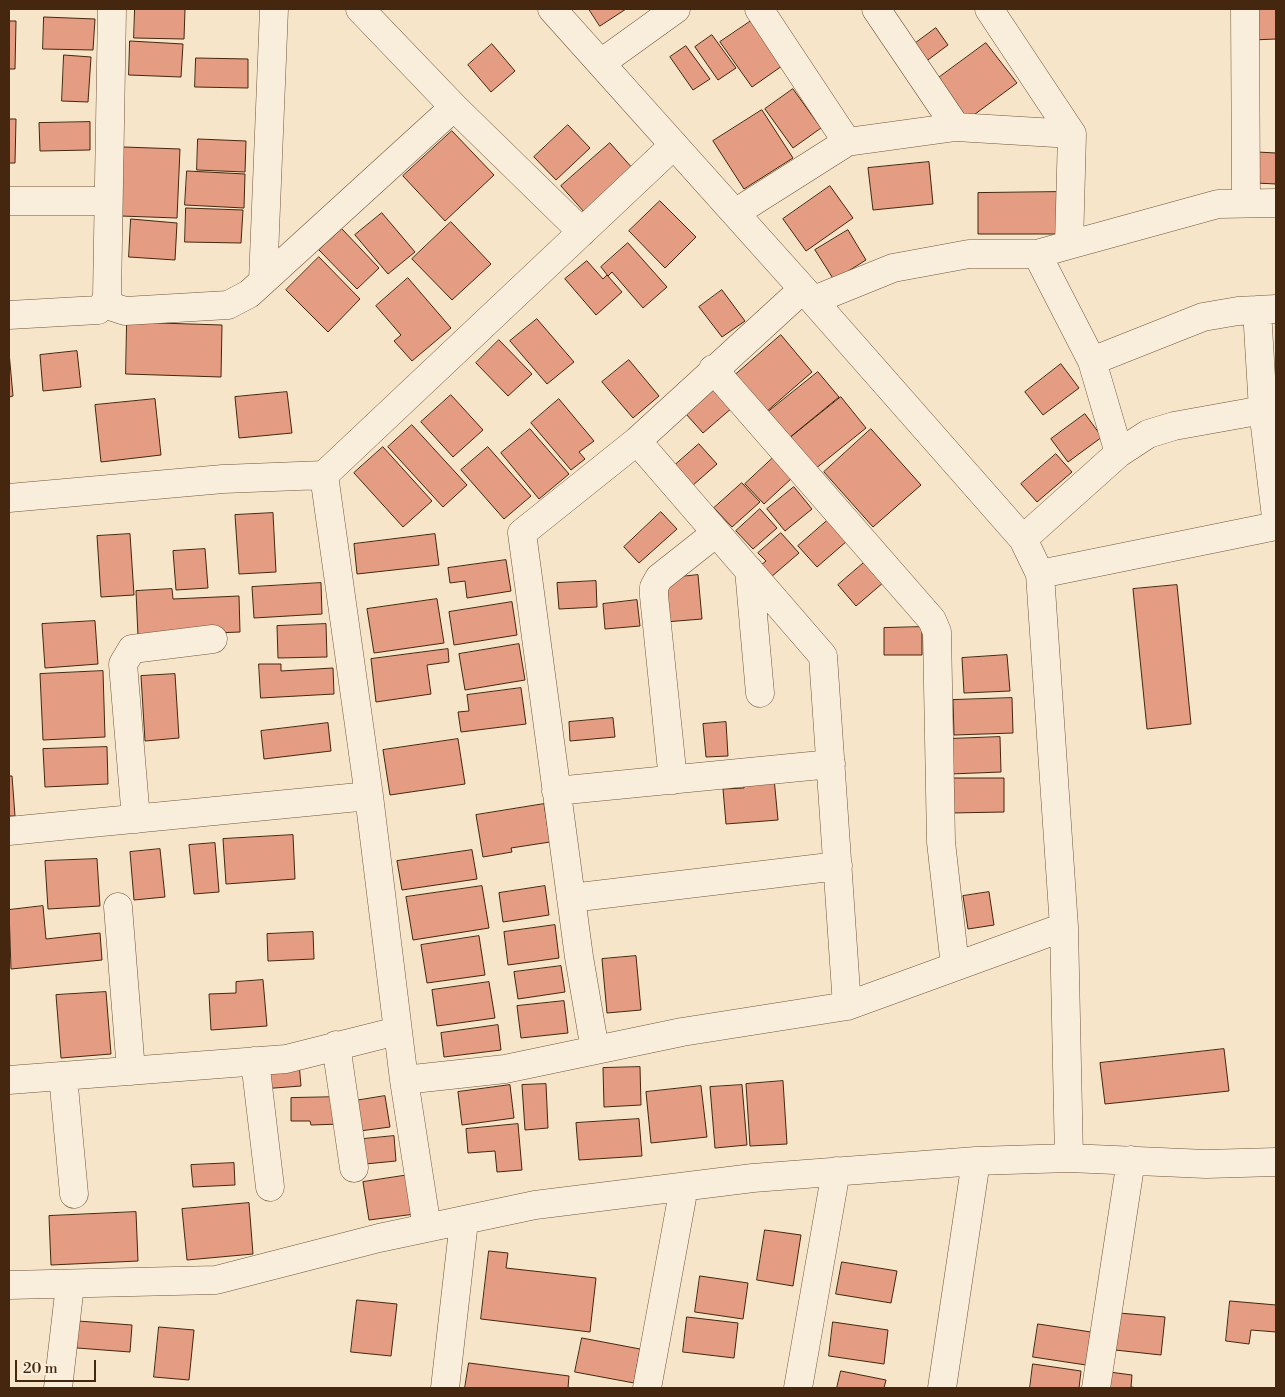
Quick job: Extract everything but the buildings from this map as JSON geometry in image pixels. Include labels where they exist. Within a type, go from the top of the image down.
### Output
[{"type":"street","points":[[9,315],[98,310],[104,304],[107,297],[112,9]]},
{"type":"street","points":[[263,281],[274,9]]},
{"type":"street","points":[[360,9],[454,108],[582,232]]},
{"type":"street","points":[[552,9],[809,294],[1023,539],[1040,574],[1064,927],[1069,1158]]},
{"type":"street","points":[[601,63],[676,9]]},
{"type":"street","points":[[759,9],[847,142]]},
{"type":"street","points":[[876,9],[956,127]]},
{"type":"street","points":[[1245,9],[1246,203]]},
{"type":"street","points":[[994,11],[1072,134],[1068,245]]},
{"type":"street","points":[[104,304],[125,311],[228,305],[249,294],[454,108]]},
{"type":"street","points":[[735,213],[847,142],[956,127],[1072,134]]},
{"type":"street","points":[[9,498],[224,479],[324,475],[674,145]]},
{"type":"street","points":[[9,201],[108,201]]},
{"type":"street","points":[[595,1050],[571,898],[522,533],[636,441],[713,369],[809,294],[893,268],[969,254],[1037,254],[1218,204],[1276,203]]},
{"type":"street","points":[[1037,254],[1092,361],[1119,453]]},
{"type":"street","points":[[1092,361],[1203,317],[1238,310],[1267,310],[1263,410],[1276,517]]},
{"type":"street","points":[[713,369],[932,620],[937,632],[942,842],[955,966]]},
{"type":"street","points":[[1023,539],[1119,453],[1148,434],[1174,426],[1263,410]]},
{"type":"street","points":[[636,441],[823,656],[847,1006]]},
{"type":"street","points":[[324,475],[369,796],[397,1031],[427,1228]]},
{"type":"street","points":[[1040,574],[1276,526]]},
{"type":"street","points":[[673,780],[654,587],[659,578],[716,533]]},
{"type":"street","points":[[749,570],[760,693]]},
{"type":"street","points":[[136,819],[123,664],[132,649],[212,639]]},
{"type":"street","points":[[556,791],[831,764]]},
{"type":"street","points":[[9,831],[369,796]]},
{"type":"street","points":[[571,898],[838,866]]},
{"type":"street","points":[[118,907],[132,1070]]},
{"type":"street","points":[[404,1080],[505,1069],[682,1032],[847,1006],[1064,927]]},
{"type":"street","points":[[9,1080],[286,1059],[336,1044],[397,1031]]},
{"type":"street","points":[[336,1044],[354,1168]]},
{"type":"street","points":[[255,1061],[270,1187]]},
{"type":"street","points":[[63,1076],[74,1194]]},
{"type":"street","points":[[9,1285],[216,1280],[427,1228],[535,1205],[753,1178],[976,1160],[1069,1158],[1206,1164],[1276,1162]]},
{"type":"street","points":[[942,1388],[976,1160]]},
{"type":"street","points":[[1096,1388],[1131,1160]]},
{"type":"street","points":[[798,1388],[836,1171]]},
{"type":"street","points":[[647,1388],[684,1186]]},
{"type":"street","points":[[445,1388],[464,1221]]},
{"type":"street","points":[[58,1388],[70,1285]]}]
